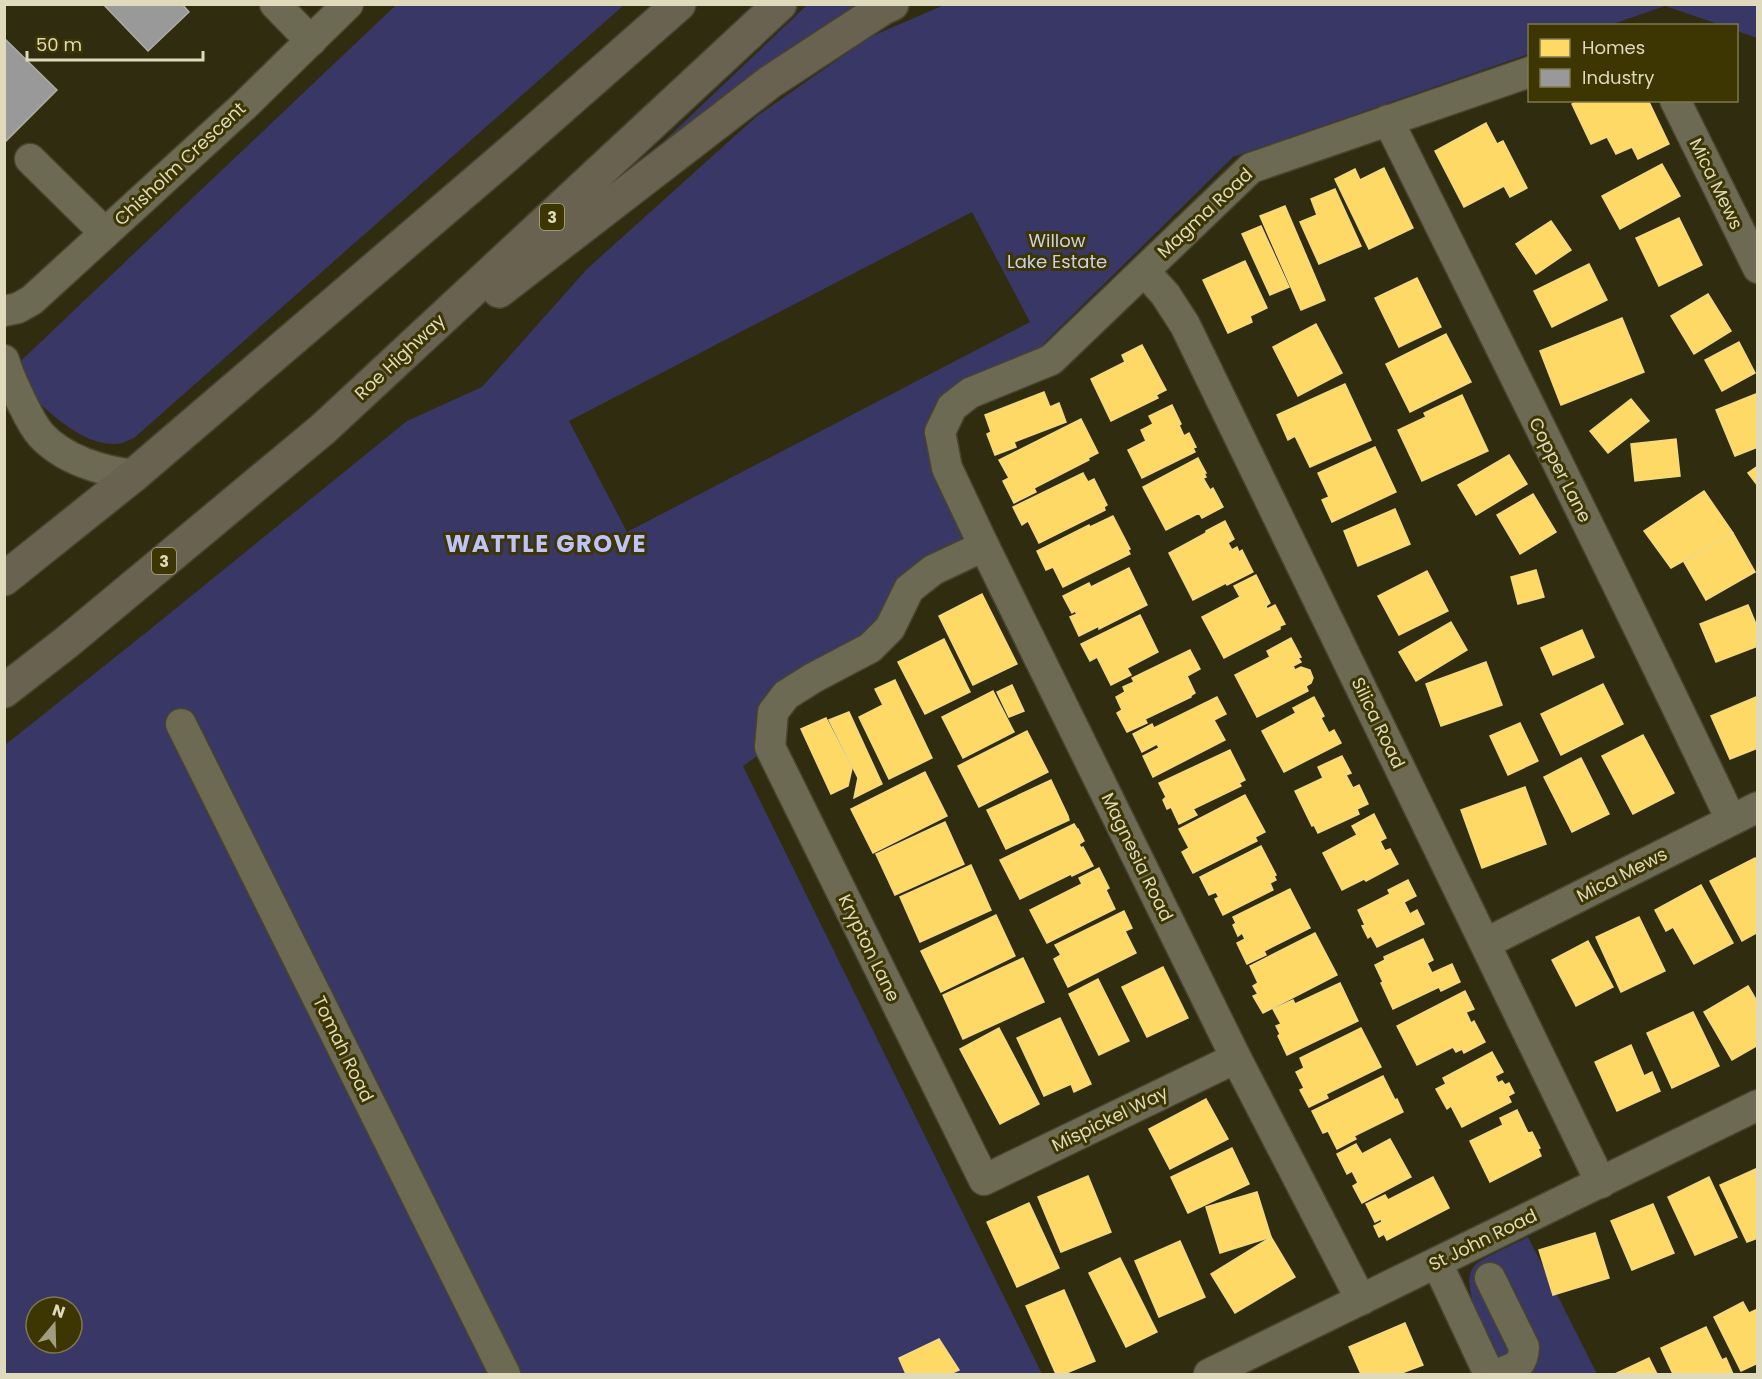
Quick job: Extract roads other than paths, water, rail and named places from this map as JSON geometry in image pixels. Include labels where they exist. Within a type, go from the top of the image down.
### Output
[{"type":"highway","points":[[4,579],[134,475],[533,133],[679,4]]},
{"type":"highway","name":"Roe Highway","points":[[4,691],[67,642],[323,429],[780,4]]},
{"type":"highway","points":[[323,429],[770,82],[892,4]]},
{"type":"street","points":[[275,4],[311,40]]},
{"type":"street","name":"Chisholm Crescent","points":[[4,311],[18,308],[32,300],[245,105],[348,4]]},
{"type":"street","name":"Magma Road","points":[[952,407],[970,393],[1051,360],[1251,168],[1528,73]]},
{"type":"street","name":"Mica Mews","points":[[1676,102],[1758,268]]},
{"type":"street","name":"Copper Lane","points":[[1389,120],[1649,647],[1731,820]]},
{"type":"street","points":[[46,164],[105,233]]},
{"type":"street","name":"Silica Road","points":[[1144,271],[1165,294],[1185,325],[1601,1183]]},
{"type":"street","points":[[4,360],[30,419],[40,434],[54,446],[72,456],[110,472],[134,475]]},
{"type":"street","name":"Magnesia Road","points":[[952,407],[940,432],[947,468],[1236,1058],[1361,1300]]},
{"type":"street","name":"Krypton Lane","points":[[984,546],[933,570],[909,589],[890,628],[870,648],[786,695],[773,712],[770,747],[984,1180]]},
{"type":"street","name":"Tomah Road","points":[[181,724],[505,1374]]},
{"type":"street","name":"Mica Mews","points":[[1486,944],[1758,807]]},
{"type":"street","name":"Mispickel Way","points":[[984,1180],[1236,1058]]},
{"type":"street","name":"St John Road","points":[[1209,1374],[1758,1105]]},
{"type":"street","points":[[1437,1263],[1489,1374]]},
{"type":"street","points":[[1490,1278],[1524,1347],[1523,1359],[1516,1366],[1498,1374]]},
{"type":"district","name":"WATTLE GROVE","points":[[546,544]]},
{"type":"park label","name":"Willow Lake Estate","points":[[1057,251]]}]
